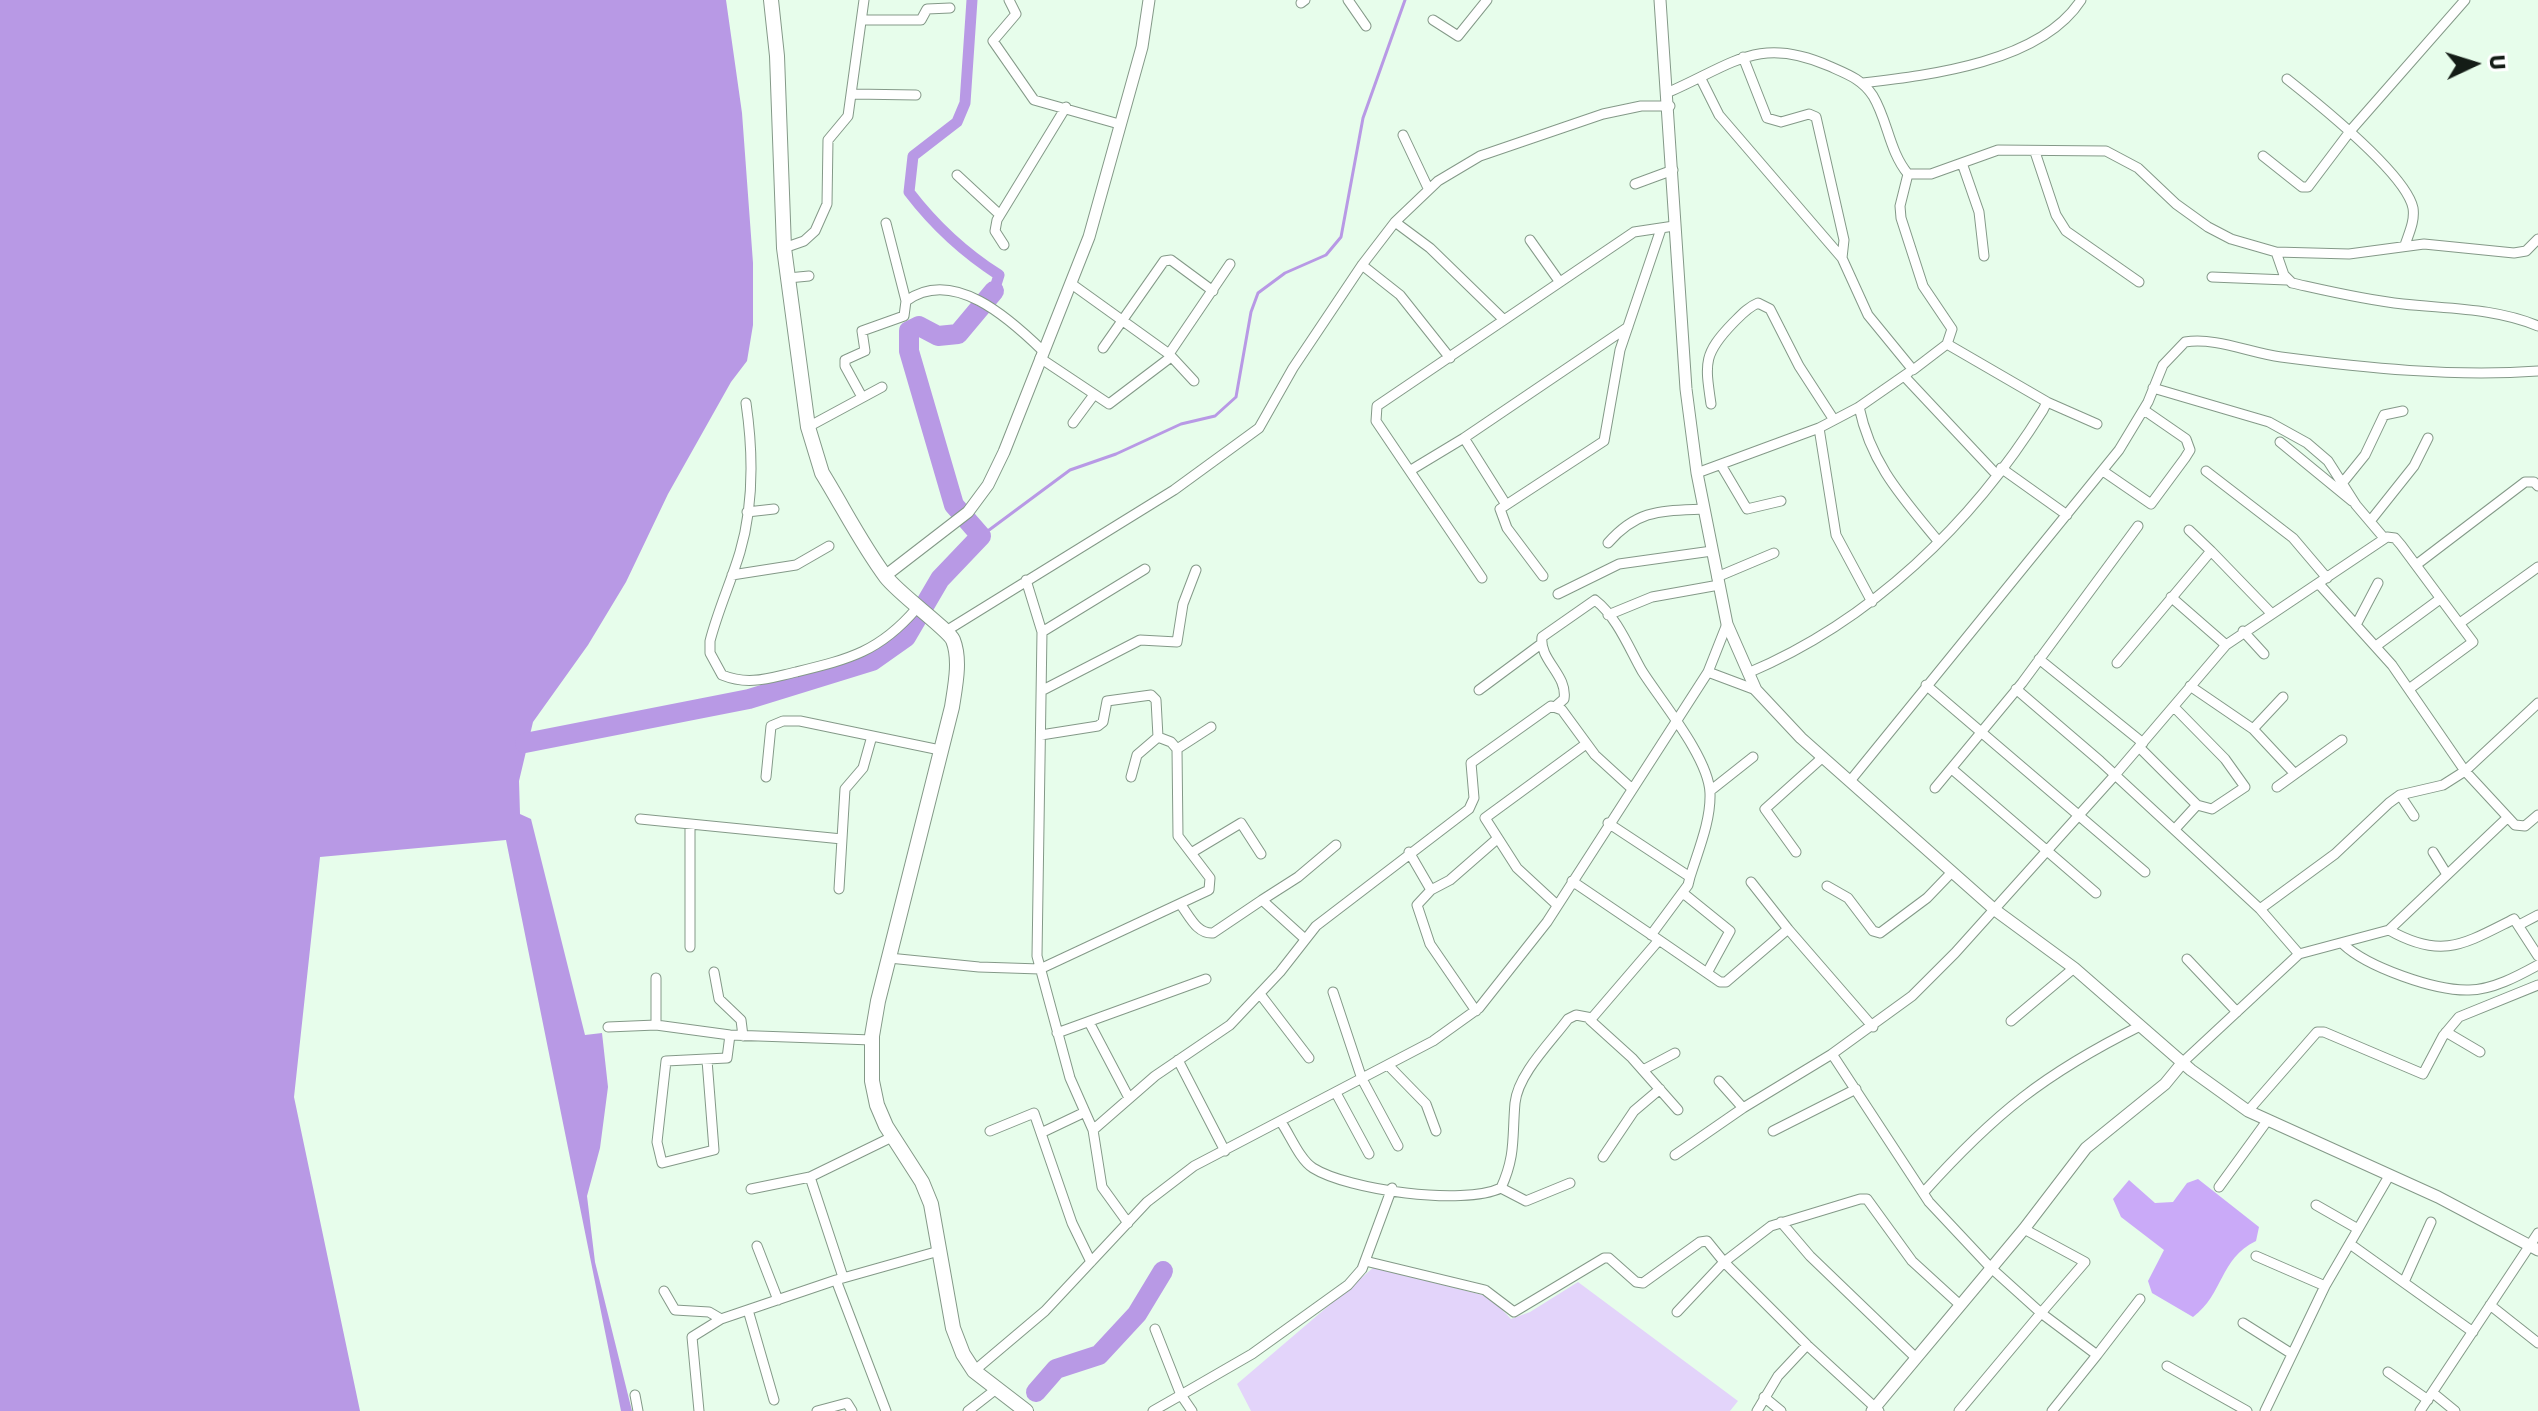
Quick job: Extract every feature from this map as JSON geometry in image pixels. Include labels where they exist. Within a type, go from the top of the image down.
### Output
[{"type":"highway","points":[[771,0],[777,56],[784,248],[808,427],[822,473],[885,576],[952,640],[957,679],[872,1040],[877,1105],[892,1137],[926,1193],[953,1328],[974,1371],[1020,1407]]},
{"type":"street","points":[[784,248],[804,241],[822,219],[828,194],[828,140],[848,116],[864,0]]},
{"type":"street","points":[[1009,0],[1016,14],[994,37],[996,48],[1034,100],[1119,124]]},
{"type":"street","points":[[885,576],[968,512],[988,485],[1004,452],[1041,355],[1073,285],[1142,47],[1149,0]]},
{"type":"street","points":[[1348,0],[1366,26]]},
{"type":"street","points":[[1433,20],[1458,36],[1487,0]]},
{"type":"street","points":[[1660,0],[1668,72],[1674,226],[1686,389],[1697,473],[1727,624],[1756,690],[1823,757],[1995,910],[2070,965],[2183,1062],[2248,1111],[2438,1197],[2534,1248]]},
{"type":"street","points":[[1863,83],[1949,72],[1982,61],[2060,25],[2081,0]]},
{"type":"street","points":[[2263,156],[2302,187],[2308,187],[2351,130],[2465,0]]},
{"type":"street","points":[[862,20],[921,20],[927,9],[950,8]]},
{"type":"street","points":[[1669,92],[1743,57],[1782,50],[1800,53],[1863,83],[1880,110],[1894,151],[1908,174],[1900,206],[1901,218],[1923,286],[1952,329],[1947,344],[1859,407],[1819,428],[1697,473]]},
{"type":"street","points":[[1743,57],[1767,118],[1777,123],[1809,114],[1816,117],[1844,240],[1842,258]]},
{"type":"street","points":[[1701,79],[1719,115],[1842,258],[1868,315],[1908,373],[1998,471],[2067,515]]},
{"type":"street","points":[[2287,79],[2351,130],[2408,193],[2413,215],[2405,245]]},
{"type":"street","points":[[853,94],[916,95]]},
{"type":"street","points":[[946,631],[1174,490],[1259,428],[1302,354],[1362,265],[1395,222],[1428,188],[1480,156],[1517,142],[1622,108],[1670,106]]},
{"type":"street","points":[[1004,245],[995,231],[999,214],[1066,107]]},
{"type":"street","points":[[1403,135],[1428,188]]},
{"type":"street","points":[[1908,174],[1931,174],[1998,150],[2101,150],[2116,154],[2138,168],[2176,204],[2208,227],[2231,239],[2276,252],[2349,254],[2405,245],[2514,253],[2526,251],[2538,239]]},
{"type":"street","points":[[2035,152],[2056,215],[2066,231],[2139,282]]},
{"type":"street","points":[[1962,163],[1979,212],[1984,256]]},
{"type":"street","points":[[1635,184],[1673,170]]},
{"type":"street","points":[[957,175],[999,214]]},
{"type":"street","points":[[1395,222],[1440,257],[1502,318]]},
{"type":"street","points":[[862,397],[844,363],[865,351],[862,331],[904,316],[906,301],[886,223]]},
{"type":"street","points":[[1482,578],[1374,414],[1377,406],[1450,358],[1502,318],[1634,232],[1674,226]]},
{"type":"street","points":[[1543,576],[1500,518],[1500,509],[1604,441],[1612,384],[1661,229]]},
{"type":"street","points":[[1530,240],[1559,281]]},
{"type":"street","points":[[2276,252],[2287,280]]},
{"type":"street","points":[[1103,348],[1167,259],[1213,291]]},
{"type":"street","points":[[906,301],[934,288],[984,303],[1003,316],[1041,355],[1093,396],[1104,403],[1113,403],[1170,355],[1230,264]]},
{"type":"street","points":[[1362,265],[1400,295],[1450,358]]},
{"type":"street","points":[[788,278],[809,276]]},
{"type":"street","points":[[2212,277],[2287,280],[2364,298],[2511,316],[2538,326]]},
{"type":"street","points":[[1073,285],[1170,355],[1194,381]]},
{"type":"street","points":[[1711,404],[1707,374],[1710,347],[1741,315],[1758,303],[1770,309],[1799,366],[1834,420]]},
{"type":"street","points":[[1411,470],[1464,438],[1628,327]]},
{"type":"street","points":[[1850,781],[2103,471],[2144,410],[2169,356],[2185,342],[2195,340],[2272,356],[2349,365],[2485,373],[2538,371]]},
{"type":"street","points":[[1947,344],[2047,402],[2097,424]]},
{"type":"street","points":[[808,427],[882,387]]},
{"type":"street","points":[[2153,388],[2269,422],[2319,452],[2344,481],[2356,505]]},
{"type":"street","points":[[1073,423],[1093,396]]},
{"type":"street","points":[[1748,673],[1797,652],[1872,602],[1903,577],[1998,471],[2047,402]]},
{"type":"street","points":[[746,403],[752,449],[747,512],[741,549],[714,623],[710,653],[722,675],[748,683],[824,667],[859,656],[922,614]]},
{"type":"street","points":[[1859,407],[1869,447],[1905,501],[1938,541]]},
{"type":"street","points":[[2103,471],[2151,504],[2185,458],[2190,450],[2186,439],[2144,410]]},
{"type":"street","points":[[2344,481],[2365,455],[2384,415],[2403,411]]},
{"type":"street","points":[[1819,428],[1836,535],[1872,602]]},
{"type":"street","points":[[1464,438],[1505,503]]},
{"type":"street","points":[[2371,520],[2414,466],[2428,438]]},
{"type":"street","points":[[2280,442],[2356,505],[2384,538]]},
{"type":"street","points":[[1721,465],[1747,509],[1781,501]]},
{"type":"street","points":[[2206,471],[2293,538],[2356,625],[2409,689],[2465,771],[2507,818],[2522,827],[2538,815]]},
{"type":"street","points":[[2416,565],[2525,482],[2534,482],[2538,486]]},
{"type":"street","points":[[747,512],[774,509]]},
{"type":"street","points":[[1608,543],[1623,526],[1645,514],[1704,509]]},
{"type":"street","points":[[1935,788],[2016,689],[2138,526]]},
{"type":"street","points":[[2189,530],[2271,613]]},
{"type":"street","points":[[1675,1155],[1743,1108],[1873,1027],[1912,996],[1995,910],[2226,645],[2384,538],[2395,538],[2470,636],[2472,645],[2409,689]]},
{"type":"street","points":[[732,575],[796,565],[829,546]]},
{"type":"street","points":[[1558,594],[1581,580],[1619,564],[1712,551]]},
{"type":"street","points":[[2117,663],[2211,551]]},
{"type":"street","points":[[1608,615],[1652,597],[1718,581],[1774,553]]},
{"type":"street","points":[[2460,623],[2538,567]]},
{"type":"street","points":[[1042,632],[1145,569]]},
{"type":"street","points":[[1043,690],[1140,640],[1177,642],[1183,604],[1196,570]]},
{"type":"street","points":[[1026,580],[1042,632],[1038,814],[1040,969],[1057,1033],[1093,1130],[1102,1187],[1128,1223]]},
{"type":"street","points":[[2356,625],[2378,583]]},
{"type":"street","points":[[2171,597],[2226,645]]},
{"type":"street","points":[[2376,646],[2440,599]]},
{"type":"street","points":[[1093,1130],[1178,1060],[1230,1025],[1325,918],[1473,803],[1470,770],[1476,757],[1564,699],[1564,687],[1541,644],[1543,635],[1591,601],[1598,601],[1676,718],[1710,791],[1709,810],[1683,893],[1655,938],[1590,1020]]},
{"type":"street","points":[[974,1371],[1045,1311],[1168,1184],[1433,1041],[1476,1011],[1518,961],[1557,905],[1630,787],[1708,672],[1727,624]]},
{"type":"street","points":[[2243,631],[2264,654]]},
{"type":"street","points":[[1479,690],[1541,644]]},
{"type":"street","points":[[2039,659],[2141,745],[2197,805],[2212,809],[2245,787],[2225,759],[2174,707]]},
{"type":"street","points":[[1708,672],[1756,690]]},
{"type":"street","points":[[1926,685],[2145,872]]},
{"type":"street","points":[[2190,686],[2253,729],[2295,774]]},
{"type":"street","points":[[2016,689],[2175,829],[2260,909],[2299,954]]},
{"type":"street","points":[[1041,735],[1093,728],[1103,722],[1107,701],[1151,695],[1156,700],[1158,737]]},
{"type":"street","points":[[2253,729],[2283,697]]},
{"type":"street","points":[[2260,909],[2335,854],[2400,795],[2443,785],[2465,771],[2538,703]]},
{"type":"street","points":[[1556,706],[1570,719],[1586,744],[1630,787]]},
{"type":"street","points":[[766,777],[771,726],[775,723],[800,721],[940,750]]},
{"type":"street","points":[[1177,749],[1211,727]]},
{"type":"street","points":[[839,889],[845,789],[863,768],[872,736]]},
{"type":"street","points":[[1158,737],[1177,749]]},
{"type":"street","points":[[1131,777],[1137,755],[1158,737]]},
{"type":"street","points":[[2277,787],[2342,740]]},
{"type":"street","points":[[1557,905],[1517,868],[1485,822],[1488,814],[1586,744]]},
{"type":"street","points":[[889,958],[979,967],[1040,969],[1209,890],[1211,883],[1178,836],[1175,823],[1177,749]]},
{"type":"street","points":[[1710,791],[1753,757]]},
{"type":"street","points":[[1796,852],[1765,809],[1823,757]]},
{"type":"street","points":[[1952,769],[2096,893]]},
{"type":"street","points":[[2400,795],[2414,816]]},
{"type":"street","points":[[2175,829],[2197,805]]},
{"type":"street","points":[[1366,1258],[1485,1290],[1513,1312],[1606,1258],[1641,1283],[1704,1241],[1875,1410],[1915,1357],[2024,1229],[2086,1148],[2165,1084],[2183,1062],[2299,954],[2389,930],[2507,818]]},
{"type":"street","points":[[640,819],[842,839]]},
{"type":"street","points":[[1191,853],[1241,823],[1261,854]]},
{"type":"street","points":[[1608,823],[1690,877]]},
{"type":"street","points":[[690,825],[690,947]]},
{"type":"street","points":[[1476,1011],[1440,962],[1423,926],[1418,901],[1450,880],[1497,839]]},
{"type":"street","points":[[1181,905],[1199,930],[1213,933],[1298,877],[1336,845]]},
{"type":"street","points":[[1409,852],[1431,890]]},
{"type":"street","points":[[2433,852],[2446,873]]},
{"type":"street","points":[[1827,886],[1840,890],[1873,931],[1880,933],[1927,898],[1952,872]]},
{"type":"street","points":[[1572,881],[1707,973],[1726,982],[1788,929]]},
{"type":"street","points":[[1751,882],[1873,1027]]},
{"type":"street","points":[[1683,893],[1730,931],[1707,973]]},
{"type":"street","points":[[1262,900],[1305,939]]},
{"type":"street","points":[[2519,925],[2538,915]]},
{"type":"street","points":[[2389,930],[2419,945],[2444,947],[2472,942],[2514,919],[2538,956]]},
{"type":"street","points":[[2343,944],[2368,962],[2459,989],[2478,989],[2538,965]]},
{"type":"street","points":[[2187,959],[2237,1012]]},
{"type":"street","points":[[2011,1021],[2070,965]]},
{"type":"street","points":[[714,972],[719,999],[741,1020],[743,1036]]},
{"type":"street","points":[[656,978],[656,1025]]},
{"type":"street","points":[[1057,1033],[1206,979]]},
{"type":"street","points":[[2248,1111],[2317,1032],[2421,1074],[2427,1071],[2446,1032],[2462,1015],[2538,985]]},
{"type":"street","points":[[1333,992],[1362,1079],[1398,1146]]},
{"type":"street","points":[[1260,994],[1309,1058]]},
{"type":"street","points":[[1281,1122],[1311,1167],[1336,1180],[1480,1196],[1501,1188],[1515,1152],[1515,1102],[1522,1084],[1571,1016],[1590,1020],[1643,1070],[1678,1110]]},
{"type":"street","points":[[1089,1022],[1129,1098]]},
{"type":"street","points":[[608,1027],[656,1025],[743,1036],[872,1040]]},
{"type":"street","points":[[1923,1193],[1977,1134],[2028,1089],[2085,1053],[2140,1026]]},
{"type":"street","points":[[2446,1032],[2480,1052]]},
{"type":"street","points":[[707,1060],[714,1150],[662,1163],[657,1142],[666,1061],[727,1058],[730,1035]]},
{"type":"street","points":[[1643,1070],[1675,1053]]},
{"type":"street","points":[[1832,1054],[1923,1193],[1990,1267],[2041,1313],[2097,1355]]},
{"type":"street","points":[[1178,1060],[1225,1151]]},
{"type":"street","points":[[1388,1065],[1426,1104],[1436,1131]]},
{"type":"street","points":[[1719,1081],[1743,1108]]},
{"type":"street","points":[[1603,1157],[1634,1111],[1660,1089]]},
{"type":"street","points":[[1773,1131],[1856,1089]]},
{"type":"street","points":[[1336,1093],[1369,1154]]},
{"type":"street","points":[[1043,1132],[1085,1112]]},
{"type":"street","points":[[990,1131],[1032,1113],[1043,1132],[1072,1223],[1091,1262]]},
{"type":"street","points":[[2219,1187],[2267,1121]]},
{"type":"street","points":[[751,1189],[810,1177],[892,1137]]},
{"type":"street","points":[[2265,1411],[2325,1286],[2389,1176]]},
{"type":"street","points":[[810,1177],[840,1278],[886,1411]]},
{"type":"street","points":[[1501,1188],[1526,1201],[1570,1183]]},
{"type":"street","points":[[1153,1411],[1298,1322],[1348,1285],[1366,1258],[1392,1188]]},
{"type":"street","points":[[1677,1312],[1746,1242],[1781,1222],[1867,1199],[1912,1261],[1959,1304]]},
{"type":"street","points":[[2316,1205],[2358,1229]]},
{"type":"street","points":[[1781,1222],[1810,1256],[1915,1357]]},
{"type":"street","points":[[2404,1282],[2431,1222]]},
{"type":"street","points":[[1959,1411],[2085,1262],[2024,1229]]},
{"type":"street","points":[[2420,1411],[2490,1305],[2534,1248],[2538,1233]]},
{"type":"street","points":[[2350,1244],[2473,1332]]},
{"type":"street","points":[[757,1246],[778,1300]]},
{"type":"street","points":[[699,1411],[692,1337],[721,1319],[840,1278],[939,1251]]},
{"type":"street","points":[[2256,1256],[2325,1286]]},
{"type":"street","points":[[664,1291],[675,1310],[709,1312],[721,1319]]},
{"type":"street","points":[[2052,1411],[2140,1299]]},
{"type":"street","points":[[2490,1305],[2538,1343]]},
{"type":"street","points":[[748,1310],[774,1400]]},
{"type":"street","points":[[2243,1323],[2292,1354]]},
{"type":"street","points":[[1155,1329],[1181,1395],[1192,1411]]},
{"type":"street","points":[[1757,1411],[1764,1397],[1807,1345]]},
{"type":"street","points":[[2167,1366],[2247,1411]]},
{"type":"street","points":[[2388,1372],[2455,1411]]},
{"type":"street","points":[[968,1411],[995,1390]]},
{"type":"street","points":[[635,1395],[638,1411]]},
{"type":"street","points":[[1764,1397],[1781,1411]]},
{"type":"street","points":[[817,1411],[847,1403],[852,1411]]},
{"type":"shaded area","points":[[0,0],[726,0],[742,113],[753,263],[753,325],[747,361],[731,382],[668,494],[626,582],[588,645],[533,722],[519,781],[520,814],[531,819],[585,1035],[602,1033],[608,1087],[600,1148],[587,1196],[595,1262],[632,1411],[621,1411],[506,840],[320,857],[294,1097],[360,1411],[0,1411]]},
{"type":"shaded area","points":[[2198,1179],[2259,1227],[2256,1241],[2235,1257],[2211,1298],[2193,1317],[2152,1293],[2148,1281],[2164,1250],[2121,1217],[2113,1199],[2129,1180],[2155,1203],[2173,1202],[2187,1183]]},
{"type":"shaded area","points":[[1374,1267],[1490,1297],[1511,1319],[1530,1312],[1578,1282],[1738,1401],[1730,1411],[1251,1411],[1237,1384]]},
{"type":"waterway","points":[[972,0],[965,103],[957,122],[913,156],[909,192],[950,238],[999,275],[994,291]]},
{"type":"waterway","points":[[981,536],[1070,470],[1116,454],[1181,424],[1215,416],[1236,397],[1251,312],[1258,293],[1285,273],[1326,255],[1341,237],[1363,118],[1405,0]]},
{"type":"waterway","points":[[525,743],[749,699],[872,661],[906,637],[940,579],[981,536],[954,505],[909,351],[909,331],[919,326],[938,336],[958,334],[994,291]]},
{"type":"waterway","points":[[1036,1392],[1056,1369],[1099,1355],[1137,1314],[1163,1271]]}]
